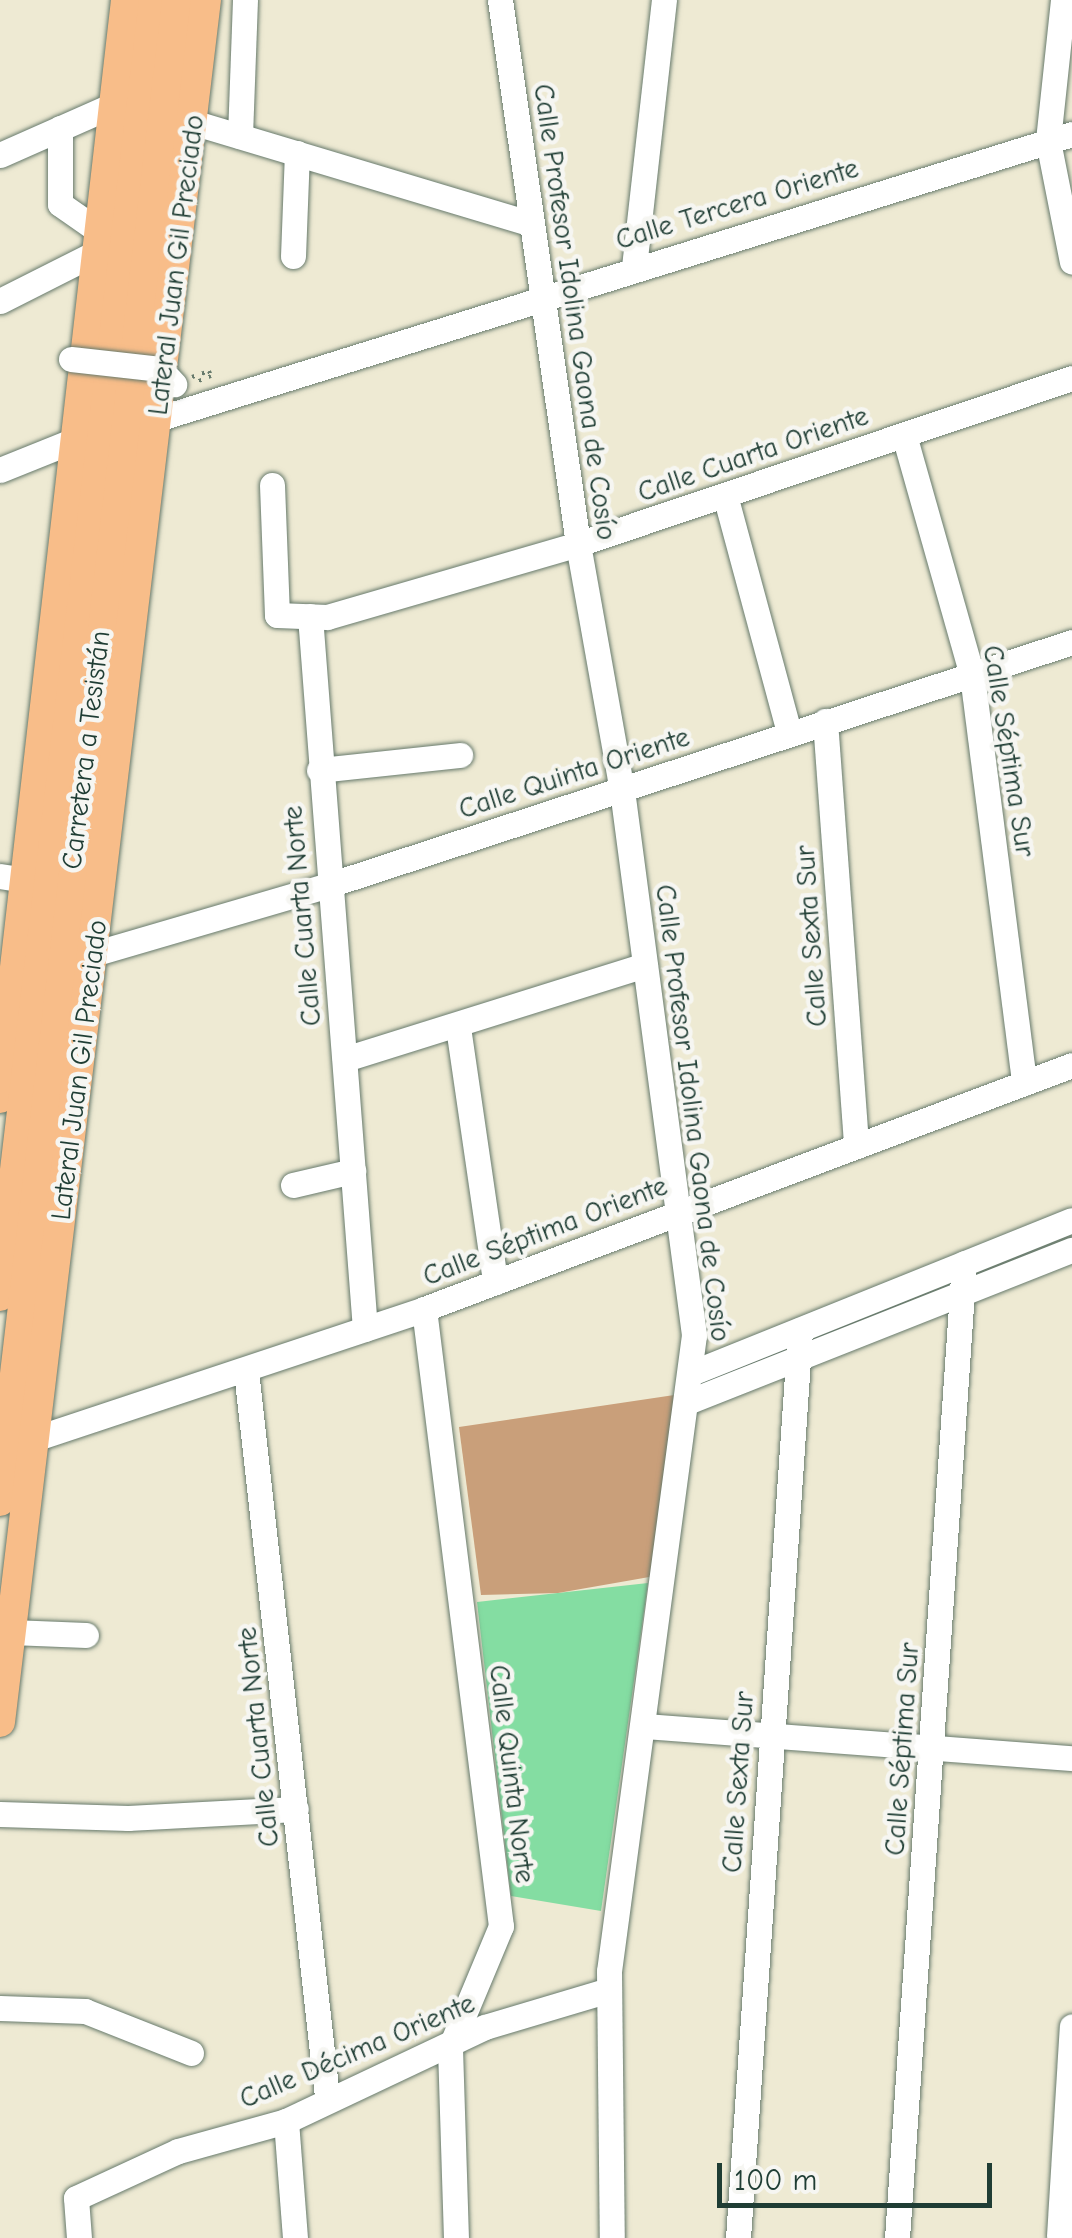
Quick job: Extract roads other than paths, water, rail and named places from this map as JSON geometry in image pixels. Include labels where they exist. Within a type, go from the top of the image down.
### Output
[{"type":"main road","points":[[0,1098],[12,878],[102,431],[98,242],[126,0]]},
{"type":"main road","name":"Carretera a Tesistán","points":[[0,1296],[154,0]]},
{"type":"main road","name":"Carretera a Tesistán","points":[[0,1500],[102,431],[177,0]]},
{"type":"main road","name":"Lateral Juan Gil Preciado","points":[[0,1722],[206,0]]},
{"type":"street","points":[[240,136],[246,0]]},
{"type":"street","name":"Calle Profesor Idolina Gaona de Cosío","points":[[500,0],[578,544],[622,790],[678,1213],[694,1372],[609,1990],[612,2238]]},
{"type":"street","points":[[634,267],[664,0]]},
{"type":"street","points":[[1063,0],[1060,137],[1072,262]]},
{"type":"street","points":[[0,155],[115,104]]},
{"type":"street","points":[[192,122],[532,224]]},
{"type":"street","points":[[0,301],[98,242],[60,204],[60,128]]},
{"type":"street","name":"Calle Tercera Oriente","points":[[0,470],[102,431],[158,422],[542,294],[1060,137]]},
{"type":"street","points":[[293,256],[297,153]]},
{"type":"street","points":[[71,359],[160,368],[174,384]]},
{"type":"street","name":"Calle Cuarta Oriente","points":[[272,484],[277,615],[310,616],[578,544],[1072,378]]},
{"type":"street","name":"Calle Séptima Sur","points":[[904,435],[972,675],[1024,1084]]},
{"type":"street","points":[[726,494],[789,733]]},
{"type":"street","name":"Calle Cuarta Norte","points":[[310,616],[326,886],[345,1059],[365,1329]]},
{"type":"street","name":"Calle Quinta Oriente","points":[[93,954],[326,886],[1072,642]]},
{"type":"street","name":"Calle Sexta Sur","points":[[825,722],[856,1146]]},
{"type":"street","points":[[319,770],[460,755]]},
{"type":"street","points":[[345,1059],[458,1027],[645,965]]},
{"type":"street","points":[[458,1027],[495,1282]]},
{"type":"street","name":"Calle Séptima Oriente","points":[[34,1439],[424,1309],[1072,1065]]},
{"type":"street","points":[[292,1186],[354,1170]]},
{"type":"street","points":[[694,1372],[1072,1220]]},
{"type":"street","points":[[690,1400],[1072,1250]]},
{"type":"street","name":"Calle Séptima Sur","points":[[897,2238],[964,1264]]},
{"type":"street","name":"Calle Quinta Norte","points":[[424,1309],[501,1926],[450,2048],[456,2238]]},
{"type":"street","name":"Calle Sexta Sur","points":[[738,2238],[800,1330]]},
{"type":"street","name":"Calle Cuarta Norte","points":[[246,1371],[327,2096]]},
{"type":"street","points":[[11,1632],[86,1635]]},
{"type":"street","points":[[644,1726],[1072,1758]]},
{"type":"street","points":[[0,1814],[128,1818],[296,1810]]},
{"type":"street","name":"Calle Décima Oriente","points":[[79,2238],[76,2198],[178,2152],[286,2121],[327,2096],[450,2048],[484,2028],[609,1990]]},
{"type":"street","points":[[0,2008],[84,2011],[190,2053]]},
{"type":"street","points":[[1062,2235],[1072,2026]]},
{"type":"street","points":[[286,2121],[295,2238]]}]
